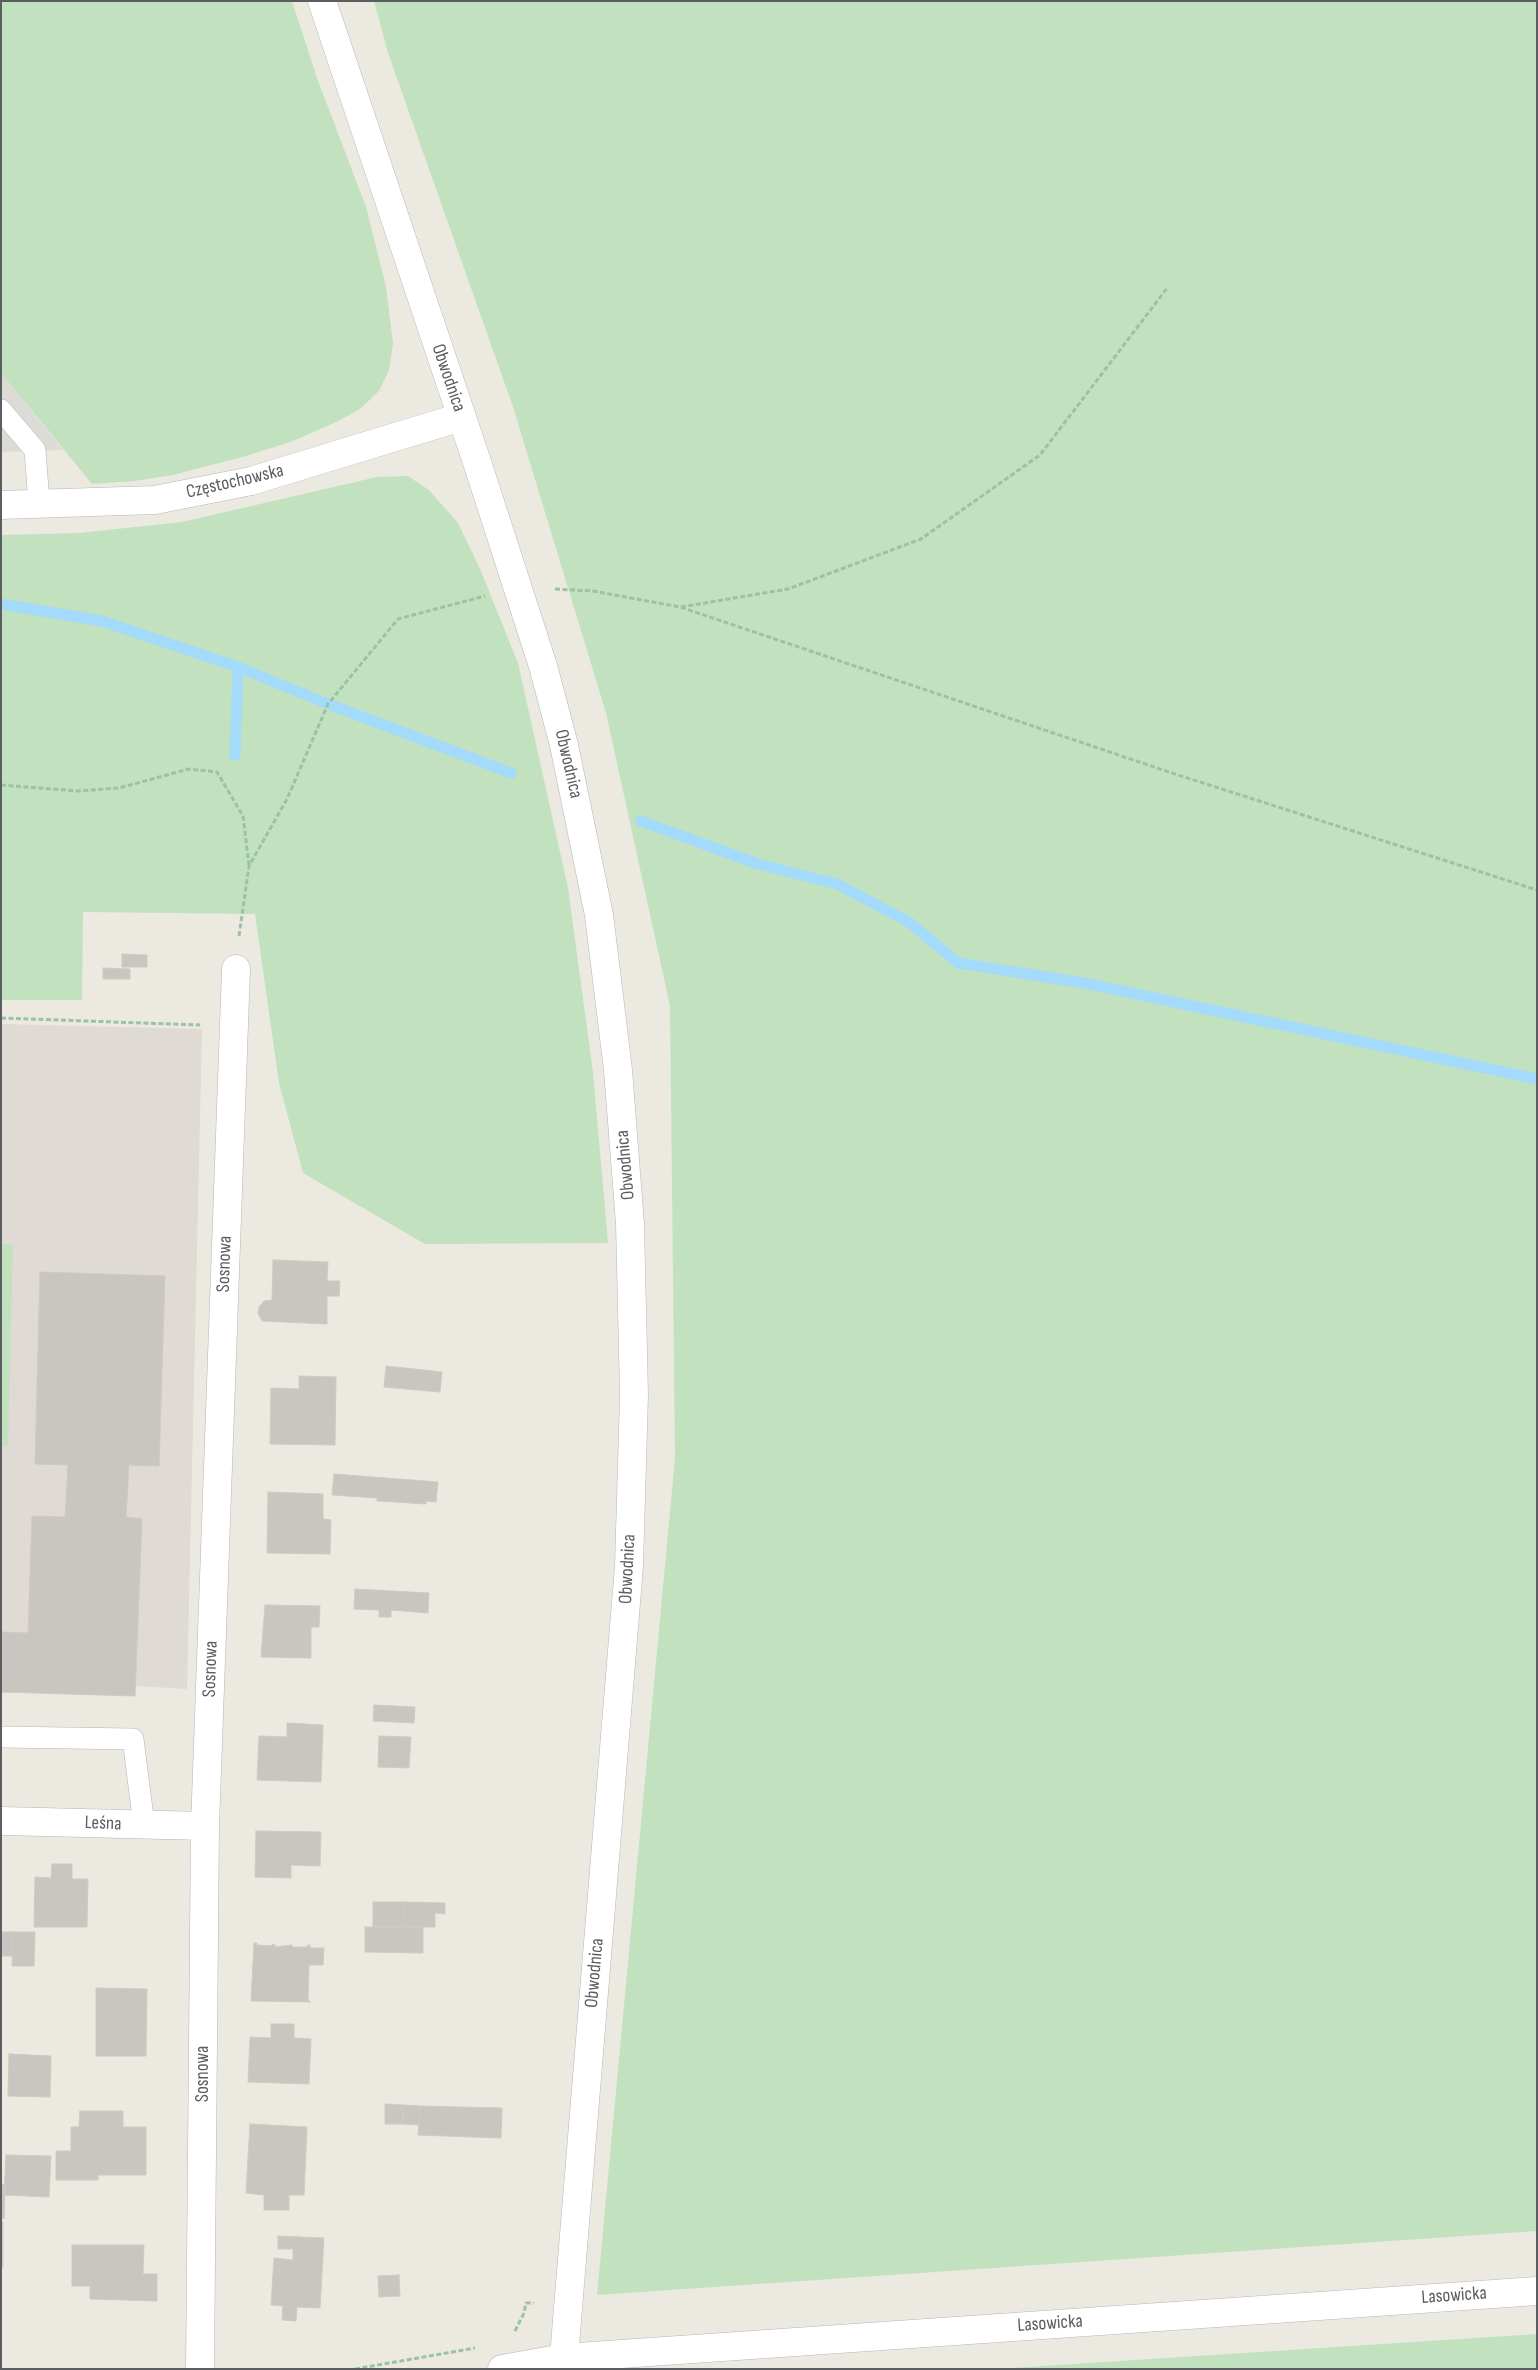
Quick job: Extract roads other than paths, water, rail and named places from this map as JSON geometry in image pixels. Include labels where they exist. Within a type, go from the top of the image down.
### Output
[{"type":"street","name":"Obwodnica","points":[[322,1],[518,588],[564,745],[599,915],[618,1070],[630,1224],[634,1395],[629,1566],[563,2363]]},
{"type":"street","name":"Częstochowska","points":[[1,505],[155,500],[251,481],[461,418]]},
{"type":"street","name":"Sosnowa","points":[[200,2369],[205,1826],[236,969]]},
{"type":"street","name":"Leśna","points":[[1,1821],[205,1826]]},
{"type":"street","name":"Lasowicka","points":[[502,2369],[1537,2290]]},
{"type":"lane","points":[[1,410],[35,450],[39,504]]},
{"type":"lane","points":[[1,1737],[132,1739],[144,1825]]},
{"type":"waterway","points":[[1,604],[102,621],[238,667],[328,704],[511,773]]},
{"type":"waterway","points":[[235,755],[238,667]]},
{"type":"waterway","points":[[641,821],[758,864],[837,884],[909,922],[958,963],[1084,983],[1537,1079]]}]
